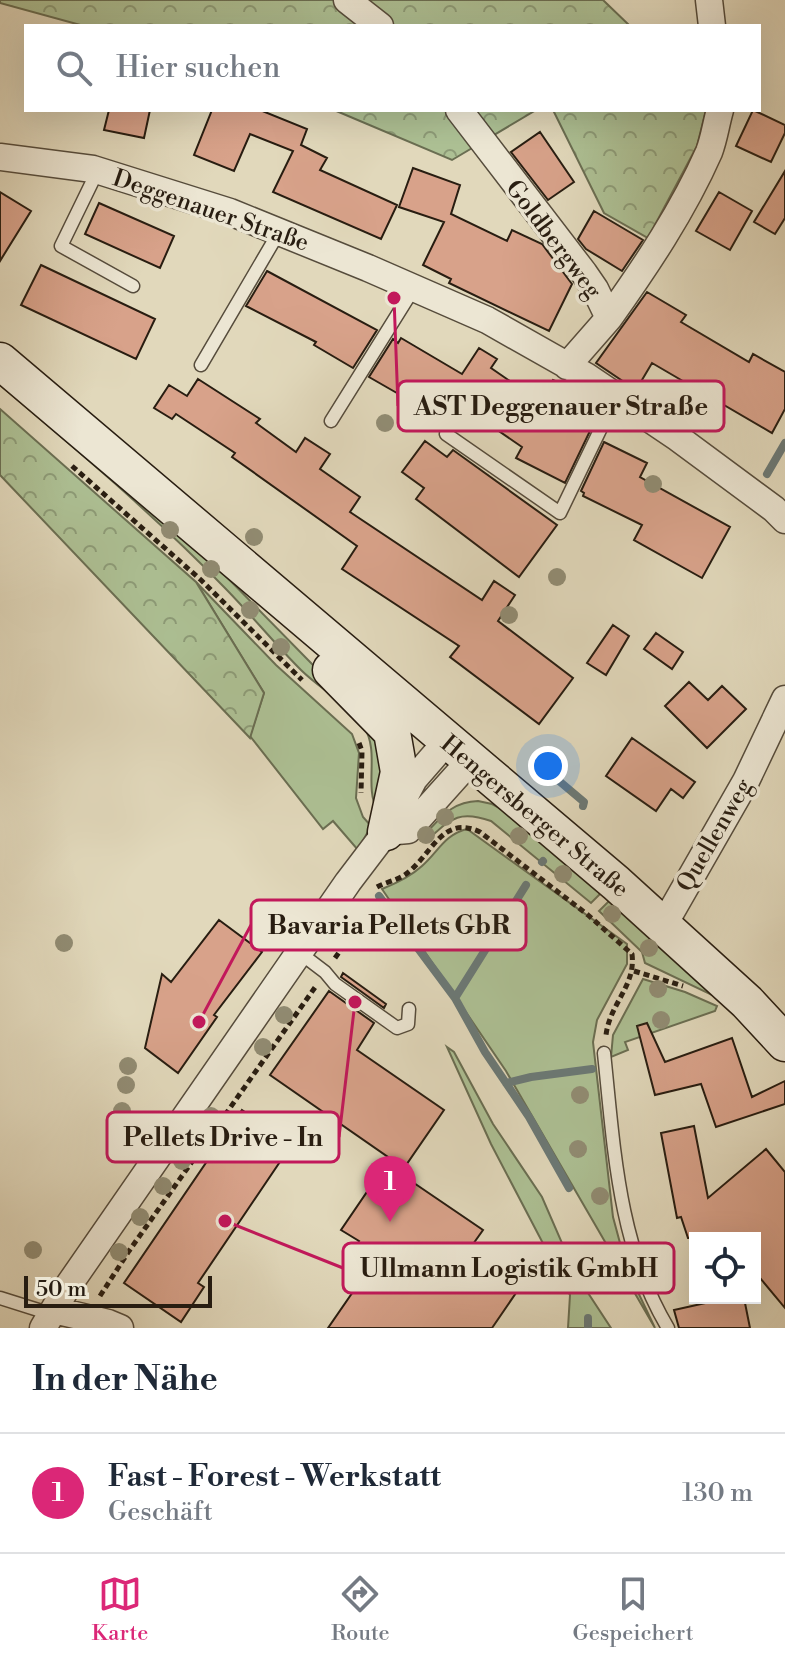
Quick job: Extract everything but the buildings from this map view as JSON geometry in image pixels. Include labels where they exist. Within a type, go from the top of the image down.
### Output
[{"type":"main road","name":"Hengersberger Straße","points":[[0,361],[560,835],[747,1002],[785,1043]]},
{"type":"main road","name":"Hengersberger Straße","points":[[278,596],[290,631],[392,732],[399,772],[386,832]]},
{"type":"street","points":[[347,0],[377,24]]},
{"type":"street","points":[[709,0],[712,24]]},
{"type":"street","name":"Goldbergweg","points":[[461,112],[584,273],[609,318],[567,366]]},
{"type":"street","points":[[609,318],[646,266],[697,175],[710,150],[720,112]]},
{"type":"street","name":"Deggenauer Straße","points":[[0,157],[98,170],[230,212],[487,320],[567,366],[678,438],[785,520]]},
{"type":"street","name":"Quellenweg","points":[[663,926],[746,781],[785,699]]},
{"type":"street","points":[[49,1317],[348,882],[386,832],[408,830],[459,751]]},
{"type":"street","points":[[49,1317],[87,1317],[120,1328]]},
{"type":"lane","points":[[98,170],[61,246],[133,286]]},
{"type":"lane","points":[[201,365],[279,232]]},
{"type":"lane","points":[[331,421],[414,288]]},
{"type":"lane","points":[[446,434],[560,513],[616,397]]},
{"type":"lane","points":[[300,953],[335,984],[397,1028],[408,1024],[409,1009]]},
{"type":"lane","points":[[604,1053],[617,1171],[632,1250],[668,1328]]},
{"type":"lane","points":[[0,1298],[49,1317]]},
{"type":"path","points":[[71,464],[201,580],[304,682]]},
{"type":"path","points":[[358,740],[362,751],[361,804]]},
{"type":"path","points":[[371,896],[379,885],[406,874],[452,828],[467,826],[480,832],[588,915],[632,954],[634,971],[615,1005],[607,1027],[604,1053]]},
{"type":"path","points":[[87,1317],[129,1251],[357,927],[357,915],[364,906]]},
{"type":"green space","points":[[0,0],[603,0],[628,24],[77,24],[0,3]]},
{"type":"green space","points":[[339,112],[533,112],[452,160]]},
{"type":"green space","points":[[554,112],[706,112],[697,146],[648,238],[604,213]]},
{"type":"green space","points":[[0,373],[206,556],[312,664],[372,719],[386,766],[377,810],[373,800],[369,737],[358,719],[301,670],[169,533],[0,385]]},
{"type":"green space","points":[[0,409],[196,582],[264,693],[250,738],[0,475]]},
{"type":"green space","points":[[196,582],[276,665],[352,734],[359,753],[356,798],[363,817],[371,826],[358,850],[333,821],[323,829],[250,736],[264,693]]},
{"type":"green space","points":[[478,801],[507,812],[601,893],[591,903],[491,821],[462,817],[448,823],[425,842],[420,839],[452,808]]},
{"type":"green space","points":[[467,829],[627,944],[627,964],[597,1020],[593,1042],[613,1217],[627,1269],[655,1328],[506,1071],[382,889],[413,873],[447,839]]},
{"type":"green space","points":[[609,901],[717,993],[712,995],[645,963],[642,952],[599,911]]},
{"type":"green space","points":[[643,979],[717,1006],[715,1011],[625,1042],[628,1050],[611,1057],[613,1035]]},
{"type":"green space","points":[[447,1047],[454,1052],[493,1124],[542,1197],[575,1273],[611,1328],[568,1328],[570,1295],[491,1144]]},
{"type":"waterway","points":[[767,474],[785,443]]},
{"type":"waterway","points":[[548,763],[546,770],[584,802],[583,806]]},
{"type":"waterway","points":[[455,998],[526,885]]},
{"type":"waterway","points":[[379,896],[455,998],[569,1188]]},
{"type":"waterway","points":[[506,1083],[592,1069]]},
{"type":"waterway","points":[[588,1318],[588,1328]]},
{"type":"place","name":"AST Deggenauer Straße","points":[[394,298]]},
{"type":"place","name":"Pellets Drive - In","points":[[355,1002]]},
{"type":"place","name":"Bavaria Pellets GbR","points":[[199,1022]]},
{"type":"place","name":"Ullmann Logistik GmbH","points":[[225,1221]]},
{"type":"place","name":"Fast - Forest - Werkstatt","points":[[390,1222]]}]
